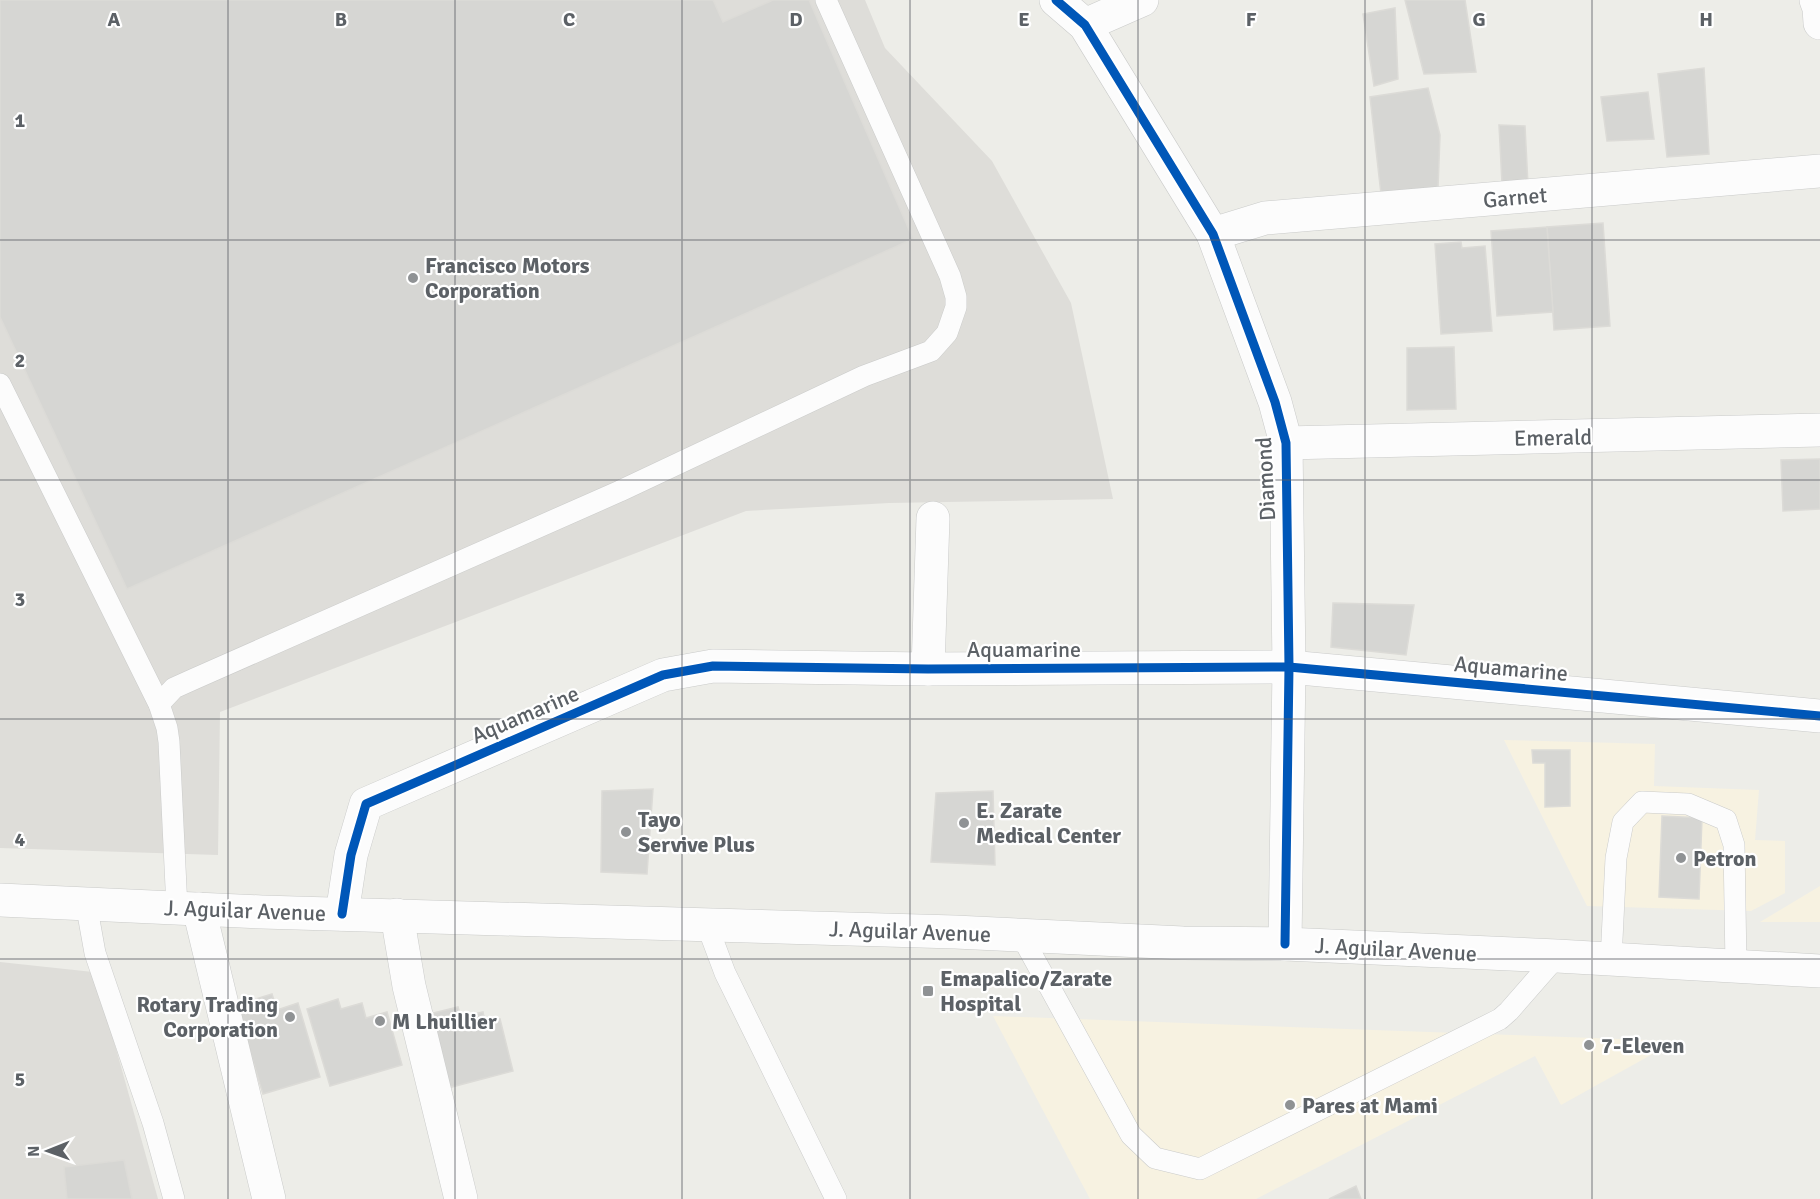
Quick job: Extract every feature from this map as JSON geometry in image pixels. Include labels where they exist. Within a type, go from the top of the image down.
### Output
[{"type":"street","name":"Diamond","points":[[1056,0],[1085,25],[1213,234],[1275,402],[1286,443],[1289,667],[1285,944]]},
{"type":"street","points":[[1085,25],[1142,0]]},
{"type":"street","points":[[1816,0],[1820,23]]},
{"type":"street","name":"Garnet","points":[[1213,234],[1265,218],[1820,171]]},
{"type":"street","name":"Emerald","points":[[1286,443],[1820,430]]},
{"type":"street","points":[[928,669],[933,518]]},
{"type":"street","name":"Aquamarine","points":[[342,914],[351,855],[366,804],[663,675],[713,666],[928,669],[1289,667],[1820,716]]},
{"type":"street","name":"J. Aguilar Avenue","points":[[0,900],[188,909],[707,924],[1183,943],[1285,944],[1820,971]]},
{"type":"street","points":[[188,909],[269,1199]]},
{"type":"street","points":[[398,915],[409,986],[461,1199]]},
{"type":"lane","points":[[159,704],[174,688],[620,491],[864,376],[931,351],[941,341],[947,333],[956,307],[956,297],[950,276],[826,0]]},
{"type":"lane","points":[[0,384],[159,704],[168,742],[188,909]]},
{"type":"lane","points":[[1611,960],[1616,858],[1623,822],[1642,802],[1688,804],[1726,820],[1734,844],[1736,966]]},
{"type":"lane","points":[[86,903],[95,952],[153,1123],[174,1199]]},
{"type":"lane","points":[[707,924],[725,973],[836,1199]]},
{"type":"lane","points":[[1021,935],[1131,1134],[1155,1158],[1200,1168],[1500,1018],[1557,956]]},
{"type":"shaded area","points":[[0,0],[865,0],[885,48],[992,161],[1071,303],[1113,499],[889,503],[746,511],[220,712],[218,855],[0,848]]},
{"type":"shaded area","points":[[1504,740],[1655,744],[1654,786],[1759,790],[1755,840],[1785,841],[1785,893],[1751,911],[1587,906]]},
{"type":"shaded area","points":[[1820,886],[1820,922],[1760,922]]},
{"type":"shaded area","points":[[0,962],[93,972],[158,1199],[0,1199]]},
{"type":"shaded area","points":[[993,1016],[1676,1041],[1561,1105],[1535,1056],[1256,1199],[1090,1199]]},
{"type":"building","name":"Francisco Motors Corporation","points":[[0,0],[713,0],[723,22],[773,0],[809,0],[913,239],[127,589],[0,317]]},
{"type":"building","points":[[1405,0],[1465,0],[1476,72],[1424,74]]},
{"type":"building","points":[[1395,8],[1398,79],[1374,86],[1363,14]]},
{"type":"building","points":[[1704,68],[1709,154],[1667,157],[1658,74]]},
{"type":"building","points":[[1428,88],[1440,135],[1438,188],[1381,194],[1370,97]]},
{"type":"building","points":[[1648,92],[1654,139],[1607,141],[1601,97]]},
{"type":"building","points":[[1499,125],[1525,126],[1528,185],[1502,183]]},
{"type":"building","points":[[1603,223],[1610,326],[1554,330],[1547,227]]},
{"type":"building","points":[[1547,227],[1553,312],[1497,316],[1491,231]]},
{"type":"building","points":[[1461,242],[1462,248],[1485,246],[1492,331],[1441,334],[1435,244]]},
{"type":"building","points":[[1454,347],[1456,409],[1407,410],[1407,348]]},
{"type":"building","points":[[1820,459],[1820,509],[1783,511],[1781,460]]},
{"type":"building","points":[[1333,603],[1414,605],[1406,655],[1331,647]]},
{"type":"building","points":[[1532,750],[1570,750],[1570,806],[1545,807],[1545,763],[1533,763]]},
{"type":"building","name":"Tayo Servive Plus","points":[[653,789],[647,874],[601,872],[602,791]]},
{"type":"building","name":"E. Zarate Medical Center","points":[[993,791],[995,865],[931,862],[936,793]]},
{"type":"building","name":"Petron","points":[[1662,816],[1702,818],[1699,899],[1659,897]]},
{"type":"building","points":[[272,994],[277,1010],[298,1003],[320,1077],[263,1094],[236,1005]]},
{"type":"building","points":[[338,999],[341,1009],[362,1003],[366,1018],[387,1012],[402,1065],[330,1086],[307,1009]]},
{"type":"building","points":[[458,1007],[461,1017],[483,1012],[485,1022],[500,1019],[513,1071],[448,1088],[429,1014]]},
{"type":"building","points":[[124,1160],[132,1199],[67,1199],[64,1167]]},
{"type":"building","points":[[1356,1186],[1361,1199],[1329,1199]]},
{"type":"cycle path","points":[[1056,0],[1085,25],[1213,234],[1275,402],[1286,443],[1289,667],[1285,944]]},
{"type":"cycle path","points":[[342,914],[351,855],[366,804],[663,675],[713,666],[928,669],[1289,667],[1820,716]]},
{"type":"place","name":"Francisco Motors Corporation","points":[[413,278]]},
{"type":"place","name":"E. Zarate Medical Center","points":[[964,823]]},
{"type":"place","name":"Tayo Servive Plus","points":[[626,832]]},
{"type":"place","name":"Petron","points":[[1681,858]]},
{"type":"place","name":"Emapalico/Zarate Hospital","points":[[928,991]]},
{"type":"place","name":"Rotary Trading Corporation","points":[[290,1017]]},
{"type":"place","name":"M Lhuillier","points":[[380,1021]]},
{"type":"place","name":"7-Eleven","points":[[1589,1045]]},
{"type":"place","name":"Pares at Mami","points":[[1290,1105]]}]
